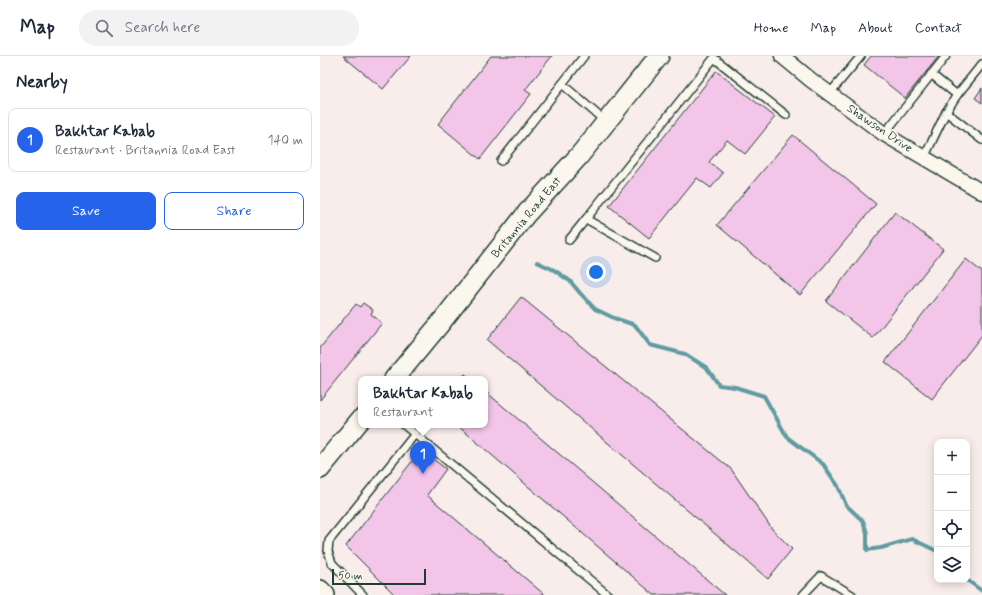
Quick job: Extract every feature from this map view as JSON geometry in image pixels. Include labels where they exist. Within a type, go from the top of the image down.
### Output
[{"type":"street","name":"Britannia Road East","points":[[396,376],[439,325],[527,213],[579,156],[659,56]]},
{"type":"street","name":"Shawson Drive","points":[[782,56],[884,134],[982,192]]},
{"type":"street","points":[[320,469],[358,423]]},
{"type":"street","points":[[320,590],[325,595]]},
{"type":"lane","points":[[501,161],[584,56]]},
{"type":"lane","points":[[830,93],[861,56]]},
{"type":"lane","points":[[884,134],[946,56]]},
{"type":"lane","points":[[569,240],[714,58],[786,115]]},
{"type":"lane","points":[[924,158],[946,112],[957,95],[982,64]]},
{"type":"lane","points":[[931,74],[957,95]]},
{"type":"lane","points":[[562,84],[606,122]]},
{"type":"lane","points":[[946,112],[982,140]]},
{"type":"lane","points":[[586,220],[655,258]]},
{"type":"lane","points":[[408,428],[608,595]]},
{"type":"lane","points":[[363,595],[332,563],[328,551],[329,541],[415,434]]},
{"type":"lane","points":[[803,595],[821,576],[852,595]]},
{"type":"building","points":[[343,56],[411,56],[383,89]]},
{"type":"building","points":[[491,56],[552,56],[525,90],[531,94],[480,159],[438,124]]},
{"type":"building","points":[[871,56],[939,56],[905,98],[864,65]]},
{"type":"building","points":[[716,71],[775,117],[745,154],[727,140],[709,162],[723,173],[711,188],[697,178],[649,238],[609,206]]},
{"type":"building","points":[[982,88],[982,103],[975,98]]},
{"type":"building","points":[[793,135],[876,204],[800,295],[717,225]]},
{"type":"building","points":[[895,212],[943,249],[873,338],[826,301]]},
{"type":"building","points":[[966,259],[982,272],[982,335],[932,399],[885,362]]},
{"type":"building","points":[[521,297],[731,469],[772,529],[792,549],[768,579],[487,340]]},
{"type":"building","points":[[363,303],[373,310],[371,314],[382,323],[320,400],[320,348],[356,304],[360,307]]},
{"type":"building","points":[[488,394],[725,595],[654,595],[460,428],[488,428]]},
{"type":"building","points":[[421,450],[446,469],[427,495],[545,595],[395,595],[346,546]]},
{"type":"waterway","points":[[537,262],[554,270],[570,281],[595,309],[614,318],[635,325],[650,345],[685,354],[707,368],[719,385],[735,387],[764,396],[787,437],[823,464],[838,486],[846,505],[863,521],[867,533],[867,550],[881,548],[912,539],[934,550]]},
{"type":"waterway","points":[[970,582],[982,591]]},
{"type":"place","name":"Bakhtar Kabab","points":[[423,474]]}]
